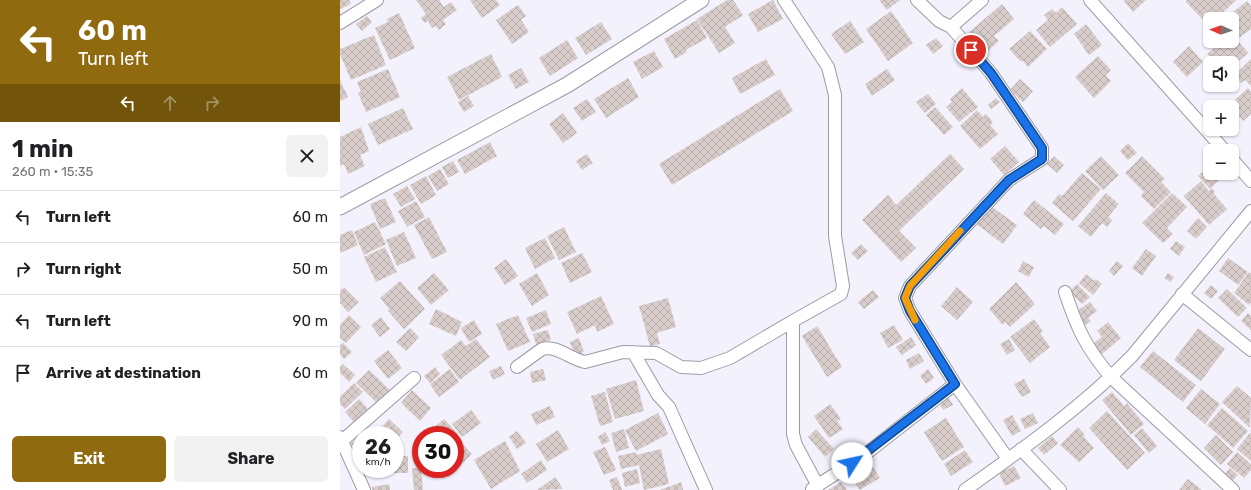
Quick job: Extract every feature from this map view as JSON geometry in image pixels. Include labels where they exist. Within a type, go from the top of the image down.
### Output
[{"type":"street","points":[[340,23],[377,0]]},
{"type":"street","points":[[340,207],[567,85],[701,0]]},
{"type":"street","points":[[516,367],[547,347],[585,362],[623,352],[656,353],[681,367],[701,368],[730,358],[841,294],[842,286],[835,236],[835,95],[828,67],[784,0]]},
{"type":"street","points":[[917,0],[939,21],[951,27],[991,73],[1042,148],[1042,159],[1009,180],[910,286],[905,298],[910,311],[955,384],[1008,459]]},
{"type":"street","points":[[951,27],[982,0]]},
{"type":"street","points":[[1090,0],[1219,144]]},
{"type":"street","points":[[1239,167],[1251,181]]},
{"type":"street","points":[[965,490],[1067,416],[1111,378],[1132,356],[1251,211]]},
{"type":"street","points":[[1065,292],[1078,330],[1094,358],[1111,378],[1233,490]]},
{"type":"street","points":[[1182,294],[1251,350]]},
{"type":"street","points":[[793,321],[793,434],[814,488],[863,456],[955,384]]},
{"type":"street","points":[[633,352],[658,395],[669,407],[706,490]]},
{"type":"street","points":[[364,490],[341,438],[414,378]]},
{"type":"street","points":[[1021,449],[1060,490]]},
{"type":"building","points":[[340,0],[349,0],[351,4],[340,9]]},
{"type":"building","points":[[416,0],[439,0],[444,7],[451,2],[457,10],[443,20],[446,24],[439,30],[436,26],[432,28],[428,21],[425,23],[421,18],[426,14]]},
{"type":"building","points":[[470,0],[496,0],[500,5],[482,18]]},
{"type":"building","points":[[727,0],[733,0],[743,15],[725,27],[735,43],[719,53],[697,19]]},
{"type":"building","points":[[773,0],[783,19],[758,32],[748,14]]},
{"type":"building","points":[[879,0],[900,0],[887,10]]},
{"type":"building","points":[[1146,0],[1133,12],[1124,1]]},
{"type":"building","points":[[1187,0],[1236,0],[1223,12],[1203,12],[1203,20],[1186,2]]},
{"type":"building","points":[[1247,1],[1251,6],[1251,29],[1240,37],[1239,12],[1233,12]]},
{"type":"building","points":[[1002,4],[1014,19],[994,36],[999,41],[984,54],[967,34]]},
{"type":"building","points":[[518,5],[526,16],[521,20],[529,32],[512,44],[496,20]]},
{"type":"building","points":[[1062,7],[1077,24],[1050,47],[1036,30],[1048,20],[1044,15],[1052,9],[1056,13]]},
{"type":"building","points":[[891,11],[913,43],[888,61],[866,29]]},
{"type":"building","points":[[399,13],[415,48],[390,60],[375,28],[388,22],[387,19]]},
{"type":"building","points":[[367,16],[372,22],[362,31],[356,24]]},
{"type":"building","points":[[697,20],[707,38],[686,50],[687,52],[675,59],[664,39]]},
{"type":"building","points":[[850,21],[864,42],[845,54],[831,34]]},
{"type":"building","points":[[601,22],[612,39],[586,55],[575,38]]},
{"type":"building","points":[[1086,24],[1102,45],[1089,55],[1074,34]]},
{"type":"building","points":[[1030,31],[1047,49],[1028,67],[1009,49]]},
{"type":"building","points":[[374,35],[386,65],[351,80],[340,54],[340,49]]},
{"type":"building","points":[[936,38],[943,46],[933,54],[926,45]]},
{"type":"building","points":[[567,40],[578,58],[550,76],[539,58]]},
{"type":"building","points":[[1239,42],[1248,53],[1239,61],[1239,56],[1209,56],[1207,54],[1214,48],[1239,48]]},
{"type":"building","points":[[1189,46],[1203,62],[1187,77],[1173,62]]},
{"type":"building","points":[[654,51],[663,67],[642,79],[633,62]]},
{"type":"building","points":[[491,54],[502,77],[459,100],[447,77]]},
{"type":"building","points":[[1098,56],[1111,70],[1106,75],[1111,81],[1094,98],[1075,77]]},
{"type":"building","points":[[766,59],[775,75],[740,94],[732,78]]},
{"type":"building","points":[[1251,59],[1251,86],[1245,80],[1241,83],[1239,81],[1239,70]]},
{"type":"building","points":[[521,68],[529,82],[516,89],[508,75]]},
{"type":"building","points":[[388,69],[400,97],[366,112],[358,93],[361,92],[357,82]]},
{"type":"building","points":[[887,69],[895,80],[872,96],[865,84]]},
{"type":"building","points":[[628,78],[639,97],[606,118],[594,99]]},
{"type":"building","points":[[1020,79],[1033,91],[1023,102],[1010,90]]},
{"type":"building","points":[[340,80],[348,97],[340,101]]},
{"type":"building","points":[[962,88],[978,107],[959,122],[946,107],[952,102],[950,99]]},
{"type":"building","points":[[1248,88],[1251,92],[1251,114],[1243,121],[1239,116],[1239,100],[1235,100]]},
{"type":"building","points":[[780,89],[793,111],[672,185],[659,164]]},
{"type":"building","points":[[928,94],[936,104],[925,113],[916,102]]},
{"type":"building","points":[[468,96],[474,106],[464,112],[458,102]]},
{"type":"building","points":[[996,98],[1000,102],[991,109],[988,105]]},
{"type":"building","points":[[587,99],[596,112],[582,121],[573,108]]},
{"type":"building","points":[[935,107],[953,127],[944,135],[926,115]]},
{"type":"building","points":[[403,108],[413,129],[378,145],[368,124]]},
{"type":"building","points":[[977,110],[983,117],[986,114],[993,122],[990,125],[998,134],[980,149],[960,126]]},
{"type":"building","points":[[563,113],[577,133],[563,143],[549,124]]},
{"type":"building","points":[[361,127],[369,151],[360,155],[365,166],[348,174],[344,164],[340,166],[340,137]]},
{"type":"building","points":[[490,142],[497,156],[465,174],[457,160]]},
{"type":"building","points":[[1128,143],[1137,153],[1128,160],[1120,151]]},
{"type":"building","points":[[1005,146],[1019,162],[1004,175],[990,159]]},
{"type":"building","points":[[587,154],[593,163],[582,170],[576,161]]},
{"type":"building","points":[[950,154],[964,169],[899,231],[916,248],[901,262],[862,220],[888,195],[896,205]]},
{"type":"building","points":[[1054,156],[1064,165],[1057,173],[1047,164]]},
{"type":"building","points":[[1101,156],[1119,175],[1103,190],[1085,171]]},
{"type":"building","points":[[1142,156],[1165,179],[1161,182],[1171,192],[1154,209],[1141,196],[1144,192],[1125,173]]},
{"type":"building","points":[[453,161],[459,172],[448,178],[442,167]]},
{"type":"building","points":[[440,169],[449,184],[437,191],[428,176]]},
{"type":"building","points":[[1203,171],[1203,180],[1219,180],[1210,189],[1198,176]]},
{"type":"building","points":[[1082,173],[1101,189],[1073,221],[1052,203],[1059,194],[1062,196]]},
{"type":"building","points":[[426,176],[436,195],[421,204],[410,185]]},
{"type":"building","points":[[1201,181],[1209,191],[1212,188],[1215,192],[1213,193],[1227,209],[1209,225],[1184,196]]},
{"type":"building","points":[[407,186],[415,199],[401,207],[393,194]]},
{"type":"building","points":[[1106,193],[1119,204],[1108,217],[1112,220],[1107,227],[1102,223],[1091,237],[1078,226]]},
{"type":"building","points":[[1172,193],[1187,207],[1167,228],[1173,234],[1163,243],[1142,223]]},
{"type":"building","points":[[385,198],[396,222],[380,229],[370,204]]},
{"type":"building","points":[[1034,200],[1064,224],[1055,235],[1044,226],[1041,229],[1023,214]]},
{"type":"building","points":[[416,201],[425,217],[407,227],[398,211]]},
{"type":"building","points":[[988,204],[1017,225],[1003,244],[975,223]]},
{"type":"building","points":[[429,217],[447,252],[432,259],[414,225]]},
{"type":"building","points":[[1198,218],[1207,227],[1196,239],[1187,231]]},
{"type":"building","points":[[375,222],[386,244],[364,255],[354,232]]},
{"type":"building","points":[[564,227],[576,252],[559,260],[547,236]]},
{"type":"building","points":[[352,230],[358,245],[340,253],[340,235]]},
{"type":"building","points":[[404,232],[416,258],[397,266],[386,240]]},
{"type":"building","points":[[545,238],[555,258],[535,269],[525,248]]},
{"type":"building","points":[[1176,241],[1185,247],[1179,256],[1170,249]]},
{"type":"building","points":[[861,244],[868,251],[858,260],[851,253]]},
{"type":"building","points":[[385,247],[397,272],[376,282],[364,257]]},
{"type":"building","points":[[1146,249],[1156,256],[1142,276],[1132,268]]},
{"type":"building","points":[[582,253],[592,272],[570,283],[561,263]]},
{"type":"building","points":[[1228,258],[1248,272],[1238,285],[1219,271]]},
{"type":"building","points":[[506,259],[518,276],[505,285],[494,268]]},
{"type":"building","points":[[1023,261],[1034,267],[1029,277],[1018,271]]},
{"type":"building","points":[[1117,261],[1123,266],[1114,276],[1109,271]]},
{"type":"building","points":[[1249,272],[1251,274],[1251,302],[1249,305],[1234,293]]},
{"type":"building","points":[[434,273],[449,290],[431,305],[417,288]]},
{"type":"building","points":[[537,273],[549,295],[532,306],[519,284]]},
{"type":"building","points":[[1168,273],[1174,277],[1170,282],[1164,278]]},
{"type":"building","points":[[1086,274],[1094,281],[1096,279],[1102,284],[1093,295],[1079,283]]},
{"type":"building","points":[[400,281],[425,309],[404,329],[388,311],[390,310],[380,298]]},
{"type":"building","points":[[1016,282],[1035,304],[1010,327],[1005,322],[1003,325],[989,309]]},
{"type":"building","points":[[1077,284],[1090,297],[1082,304],[1074,296],[1072,298],[1067,294]]},
{"type":"building","points":[[1211,285],[1218,291],[1211,299],[1204,293]]},
{"type":"building","points":[[344,287],[359,302],[348,312],[340,303],[340,291]]},
{"type":"building","points":[[957,287],[973,302],[957,320],[941,306]]},
{"type":"building","points":[[1227,289],[1247,308],[1238,317],[1218,298]]},
{"type":"building","points":[[873,290],[879,297],[864,309],[858,302]]},
{"type":"building","points":[[601,296],[614,324],[597,332],[595,325],[577,334],[567,312]]},
{"type":"building","points":[[668,298],[676,327],[657,333],[660,344],[650,346],[639,306]]},
{"type":"building","points":[[1090,302],[1097,311],[1088,318],[1091,321],[1084,326],[1074,313]]},
{"type":"building","points":[[436,309],[462,322],[456,336],[429,324]]},
{"type":"building","points":[[546,310],[551,324],[532,332],[526,318]]},
{"type":"building","points":[[1248,313],[1251,316],[1251,330],[1241,321]]},
{"type":"building","points":[[349,315],[361,327],[346,343],[340,338],[340,325]]},
{"type":"building","points":[[518,315],[530,342],[508,351],[496,324]]},
{"type":"building","points":[[381,317],[390,329],[380,337],[371,325]]},
{"type":"building","points":[[1034,319],[1043,331],[1040,333],[1050,347],[1030,363],[1010,337]]},
{"type":"building","points":[[474,320],[482,334],[469,342],[461,328]]},
{"type":"building","points":[[1108,322],[1121,338],[1101,355],[1092,344],[1102,337],[1097,331]]},
{"type":"building","points":[[894,325],[903,340],[888,348],[880,333]]},
{"type":"building","points":[[817,326],[842,367],[827,377],[802,336]]},
{"type":"building","points":[[410,328],[419,337],[406,351],[396,342]]},
{"type":"building","points":[[1198,328],[1225,349],[1201,381],[1174,360]]},
{"type":"building","points":[[548,330],[551,340],[536,344],[533,334]]},
{"type":"building","points":[[911,337],[916,345],[902,355],[896,347]]},
{"type":"building","points":[[579,338],[584,352],[575,355],[570,342]]},
{"type":"building","points":[[476,339],[490,357],[460,380],[441,355],[461,340],[466,346]]},
{"type":"building","points":[[1009,339],[1015,350],[1007,355],[1000,344]]},
{"type":"building","points":[[343,343],[352,352],[344,359],[340,354],[340,345]]},
{"type":"building","points":[[388,350],[402,368],[388,379],[374,361]]},
{"type":"building","points":[[1153,351],[1196,385],[1183,402],[1140,367]]},
{"type":"building","points":[[919,353],[924,361],[910,369],[906,360]]},
{"type":"building","points":[[343,364],[355,375],[349,382],[340,373],[340,367]]},
{"type":"building","points":[[501,366],[505,374],[493,380],[489,371]]},
{"type":"building","points":[[435,367],[440,374],[430,383],[424,376]]},
{"type":"building","points":[[450,369],[459,382],[439,397],[430,384]]},
{"type":"building","points":[[543,369],[546,380],[532,383],[530,372]]},
{"type":"building","points":[[928,369],[934,378],[926,384],[920,376]]},
{"type":"building","points":[[369,370],[391,391],[378,404],[356,383]]},
{"type":"building","points":[[1024,379],[1031,392],[1022,397],[1014,384]]},
{"type":"building","points":[[636,380],[644,411],[615,419],[606,389]]},
{"type":"building","points":[[354,383],[363,392],[345,409],[340,404],[340,397]]},
{"type":"building","points":[[1237,386],[1251,398],[1250,428],[1222,402]]},
{"type":"building","points":[[1201,389],[1220,404],[1205,424],[1186,408]]},
{"type":"building","points":[[412,390],[431,408],[420,421],[401,403]]},
{"type":"building","points":[[605,392],[613,422],[600,426],[591,396]]},
{"type":"building","points":[[1112,392],[1124,406],[1127,403],[1144,424],[1131,435],[1102,400]]},
{"type":"building","points":[[948,397],[953,405],[943,410],[939,402]]},
{"type":"building","points":[[359,399],[368,409],[354,422],[345,412]]},
{"type":"building","points":[[830,404],[841,419],[837,421],[843,429],[829,438],[814,416]]},
{"type":"building","points":[[550,406],[555,417],[536,425],[531,414]]},
{"type":"building","points":[[1222,408],[1248,431],[1233,448],[1207,425]]},
{"type":"building","points":[[471,410],[481,423],[464,436],[464,426],[454,426],[452,424]]},
{"type":"building","points":[[1107,411],[1145,453],[1127,470],[1089,428]]},
{"type":"building","points":[[658,413],[668,434],[636,451],[625,430]]},
{"type":"building","points":[[1033,413],[1038,423],[1025,429],[1020,419]]},
{"type":"building","points":[[1012,415],[1021,431],[1012,436],[1003,420]]},
{"type":"building","points":[[946,418],[964,447],[942,461],[924,432]]},
{"type":"building","points":[[389,419],[397,426],[382,426]]},
{"type":"building","points":[[444,419],[451,426],[435,426]]},
{"type":"building","points":[[1078,427],[1085,435],[1083,436],[1094,448],[1079,462],[1060,445]]},
{"type":"building","points":[[1142,428],[1157,446],[1149,453],[1134,435]]},
{"type":"building","points":[[624,429],[629,448],[616,452],[611,433]]},
{"type":"building","points":[[816,429],[834,449],[825,457],[808,437]]},
{"type":"building","points":[[558,430],[569,449],[547,462],[536,444]]},
{"type":"building","points":[[517,431],[526,443],[517,449],[509,437]]},
{"type":"building","points":[[605,432],[610,441],[602,445],[598,437]]},
{"type":"building","points":[[1250,433],[1251,434],[1251,461],[1237,449]]},
{"type":"building","points":[[1216,435],[1233,452],[1221,465],[1204,448]]},
{"type":"building","points":[[1052,436],[1058,443],[1044,455],[1038,448]]},
{"type":"building","points":[[505,441],[520,471],[491,489],[474,460]]},
{"type":"building","points":[[464,445],[472,454],[464,462]]},
{"type":"building","points":[[605,447],[616,470],[604,475],[593,452]]},
{"type":"building","points":[[661,449],[669,484],[644,490],[639,465],[621,469],[618,456],[636,452],[636,455]]},
{"type":"building","points":[[965,450],[973,462],[951,476],[944,464]]},
{"type":"building","points":[[1237,452],[1251,464],[1251,470],[1244,478],[1227,464]]},
{"type":"building","points":[[404,456],[408,456],[408,473],[404,473]]},
{"type":"building","points":[[541,460],[547,470],[527,483],[521,474]]},
{"type":"building","points":[[863,463],[868,470],[873,467],[880,478],[860,490],[849,473]]},
{"type":"building","points":[[1014,466],[1021,478],[1005,486],[999,473]]},
{"type":"building","points":[[1230,468],[1238,475],[1230,483],[1223,476]]},
{"type":"building","points":[[637,469],[640,483],[625,487],[622,473]]},
{"type":"building","points":[[555,477],[563,489],[537,490]]},
{"type":"building","points":[[617,477],[622,490],[613,490],[609,480]]},
{"type":"building","points":[[413,478],[422,478],[423,490],[414,490]]},
{"type":"building","points":[[1188,479],[1202,490],[1179,490]]},
{"type":"building","points":[[681,482],[683,490],[660,490]]},
{"type":"building","points":[[841,482],[847,490],[828,490]]},
{"type":"building","points":[[389,484],[390,490],[372,490],[372,487]]},
{"type":"slow traffic","points":[[915,320],[905,298],[910,286],[960,231]]},
{"type":"route","points":[[852,463],[955,384],[910,311],[905,298],[910,286],[1009,180],[1042,159],[1042,148],[991,73],[971,50]]}]
